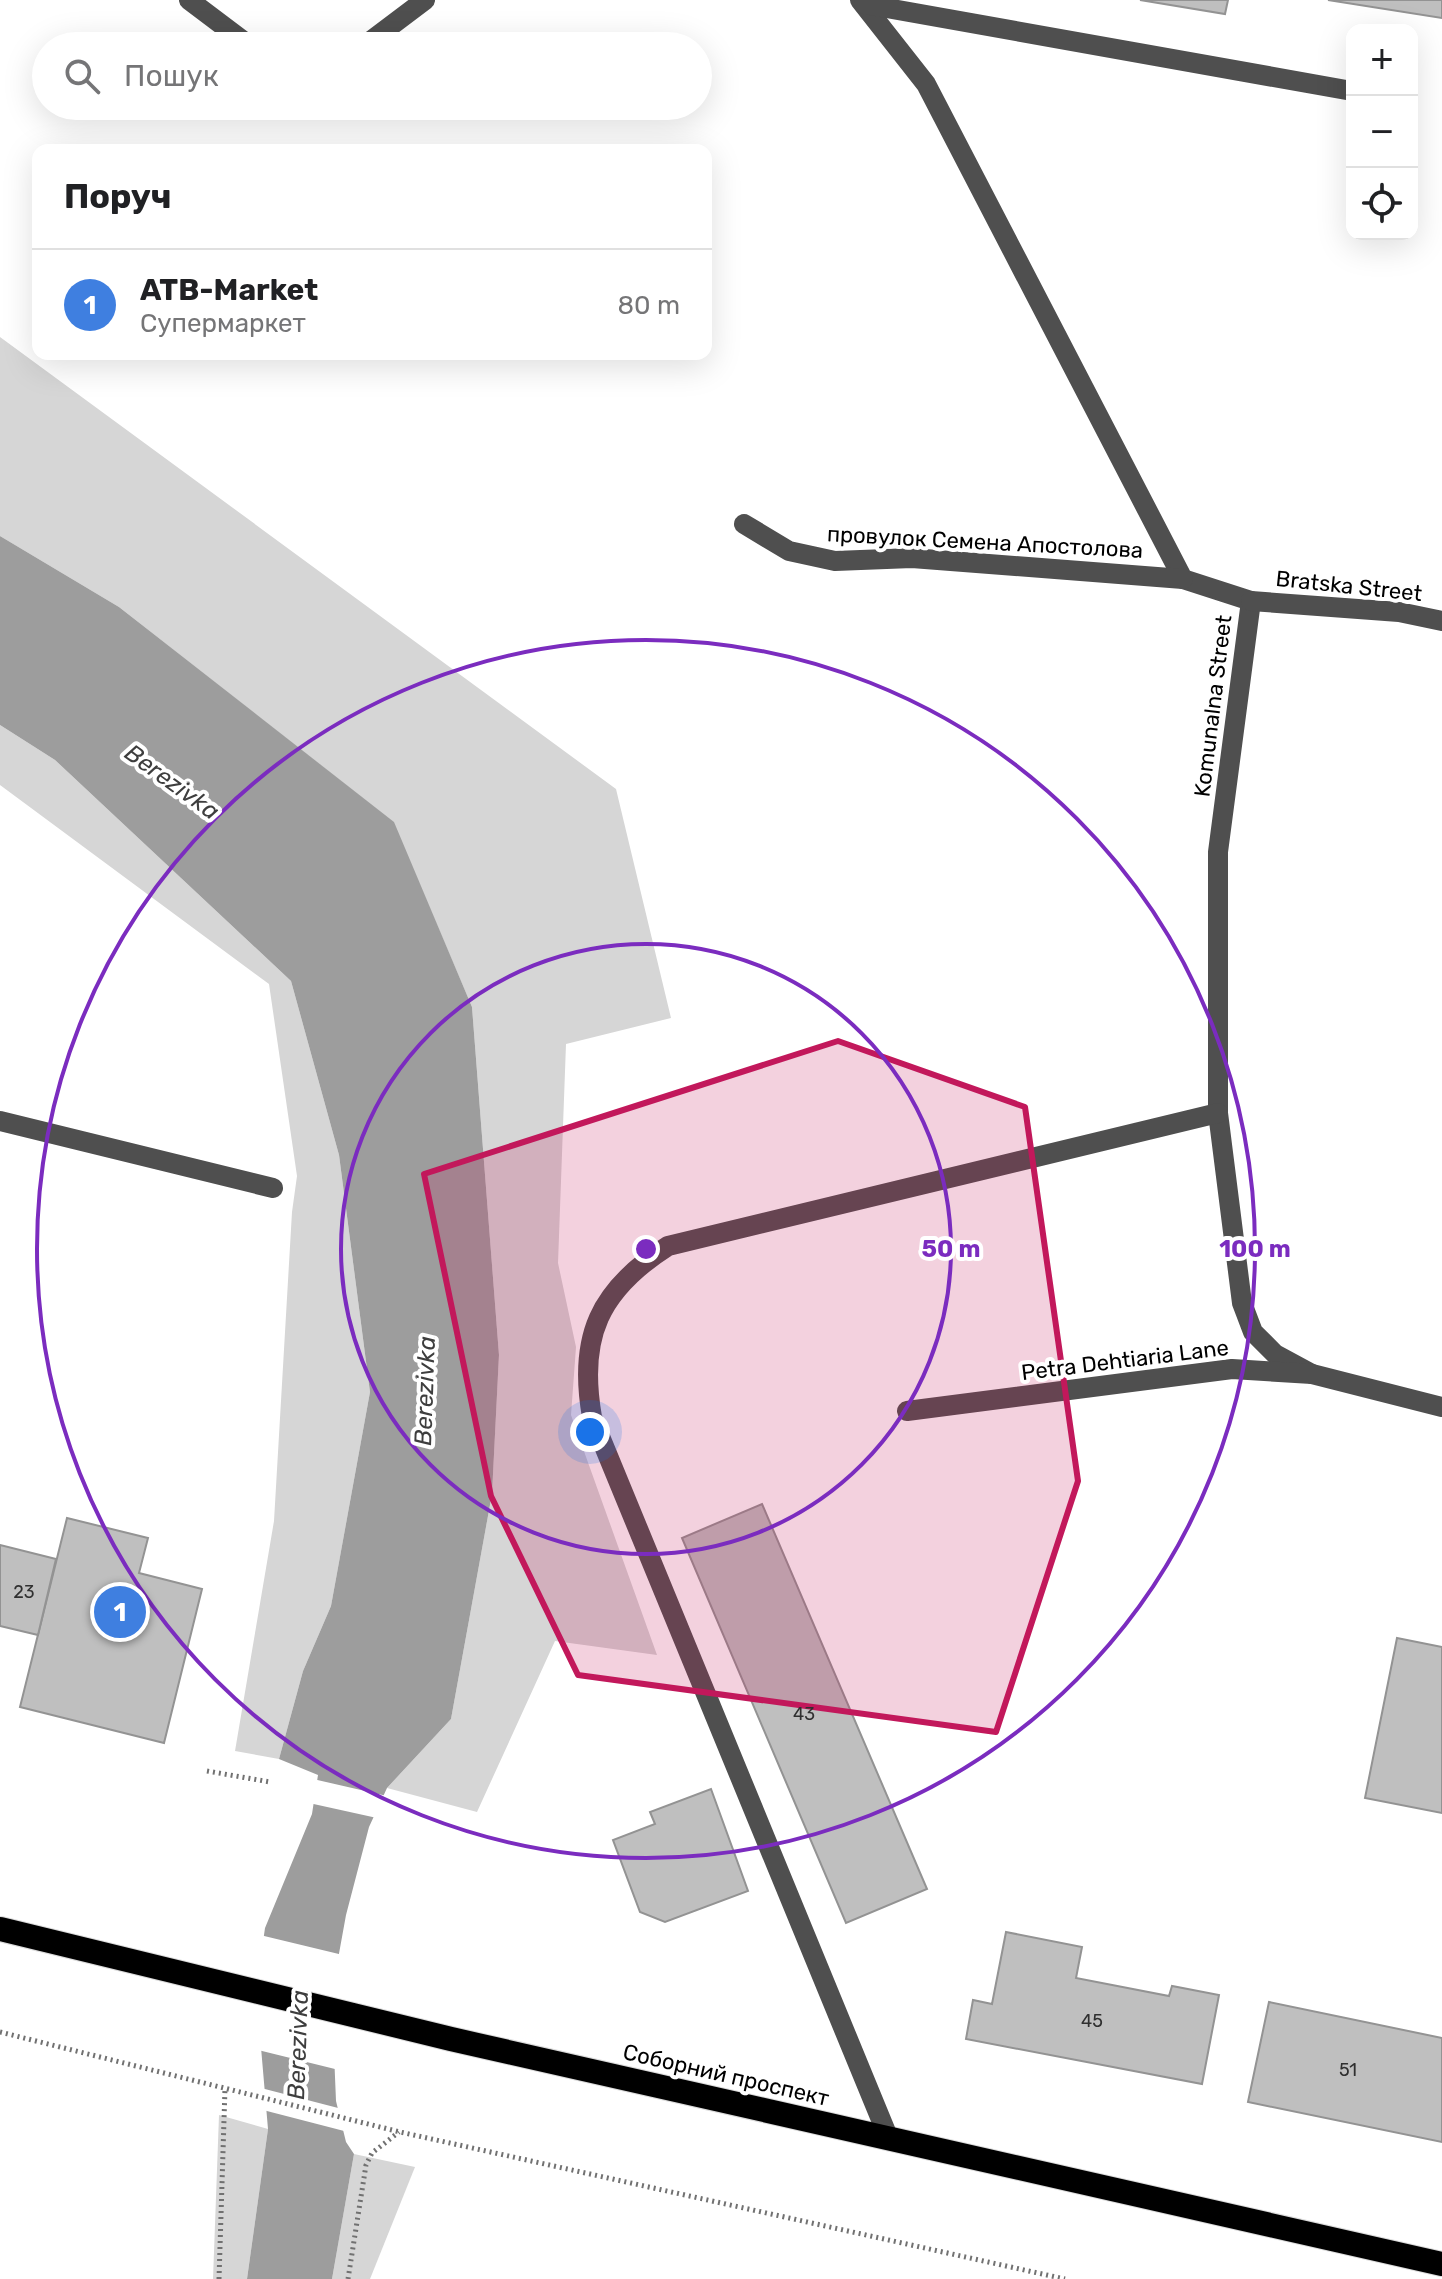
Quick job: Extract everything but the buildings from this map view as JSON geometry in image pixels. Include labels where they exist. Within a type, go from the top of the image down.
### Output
[{"type":"highway","name":"Соборний проспект","points":[[0,1929],[451,2039],[1442,2264]]},
{"type":"street","points":[[189,0],[231,32]]},
{"type":"street","points":[[383,32],[425,0]]},
{"type":"street","points":[[862,2],[1346,90]]},
{"type":"street","points":[[862,2],[926,84],[1183,579]]},
{"type":"street","name":"провулок Семена Апостолова","points":[[744,524],[789,551],[835,561],[912,558],[1183,579]]},
{"type":"street","name":"Komunalna Street","points":[[1183,579],[1251,601],[1218,852],[1218,1113],[1242,1303],[1253,1332],[1275,1354],[1312,1374]]},
{"type":"street","name":"Bratska Street","points":[[1251,601],[1399,612],[1442,621]]},
{"type":"street","points":[[889,2139],[592,1417],[586,1384],[588,1350],[599,1318],[616,1289],[640,1264],[668,1246],[1218,1113]]},
{"type":"street","points":[[0,1121],[273,1188]]},
{"type":"street","name":"Petra Dehtiaria Lane","points":[[907,1411],[1232,1369],[1312,1374],[1442,1407]]},
{"type":"path","points":[[207,1771],[270,1782]]},
{"type":"path","points":[[0,2032],[382,2128],[1065,2279]]},
{"type":"path","points":[[219,2279],[225,2088]]},
{"type":"path","points":[[348,2279],[366,2165],[372,2153],[400,2132]]},
{"type":"highlighted area","points":[[838,1041],[1025,1107],[1078,1481],[996,1732],[578,1675],[491,1496],[424,1174]]},
{"type":"shaded area","points":[[0,337],[616,789],[671,1018],[566,1044],[558,1263],[576,1347],[571,1415],[657,1655],[555,1641],[477,1812],[387,1788],[451,1719],[492,1494],[499,1355],[472,1007],[393,822],[119,607],[0,536]]},
{"type":"shaded area","points":[[0,725],[55,760],[291,981],[339,1155],[370,1392],[331,1606],[303,1671],[279,1759],[235,1751],[274,1521],[292,1212],[297,1176],[269,984],[0,785]]},
{"type":"shaded area","points":[[219,2115],[268,2129],[247,2279],[213,2279]]},
{"type":"shaded area","points":[[354,2154],[415,2167],[370,2279],[332,2279]]},
{"type":"water","name":"Berezivka","points":[[0,536],[119,607],[394,822],[472,1007],[499,1355],[492,1494],[451,1719],[387,1788],[369,1827],[346,1915],[334,1981],[333,2029],[336,2101],[346,2142],[354,2154],[332,2279],[247,2279],[268,2129],[259,2024],[259,1970],[265,1928],[312,1814],[318,1775],[279,1759],[303,1671],[331,1606],[370,1392],[339,1155],[291,981],[55,760],[0,725]]},
{"type":"pier","points":[[313,1779],[387,1796],[377,1818],[309,1803]]},
{"type":"pier","points":[[260,1935],[343,1955],[338,1981],[339,2070],[258,2050],[255,1970]]},
{"type":"pier","points":[[261,2088],[342,2109],[348,2132],[263,2110]]},
{"type":"place","name":"ATB-Market","points":[[120,1612]]}]
